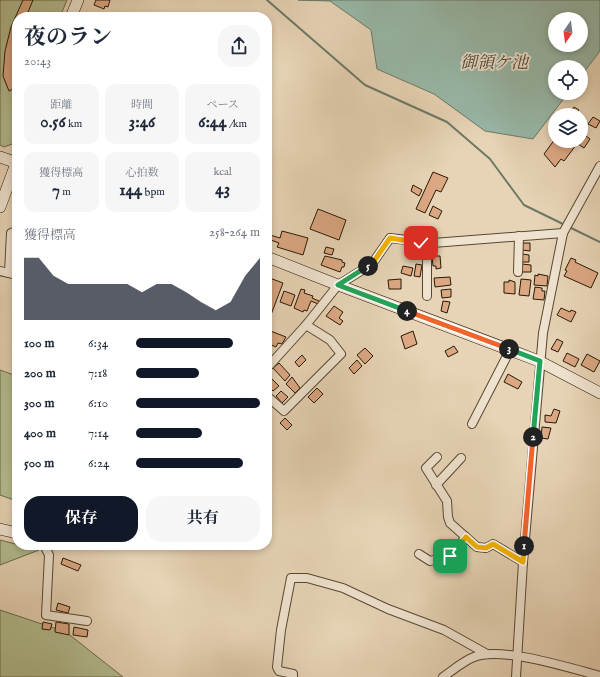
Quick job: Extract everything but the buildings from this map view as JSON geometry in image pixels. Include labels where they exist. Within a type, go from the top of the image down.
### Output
[{"type":"street","points":[[73,12],[78,0]]},
{"type":"street","points":[[0,157],[12,161]]},
{"type":"street","points":[[516,677],[516,656],[523,562],[543,333],[563,233],[600,166]]},
{"type":"street","points":[[0,207],[12,175]]},
{"type":"street","points":[[12,233],[12,254]]},
{"type":"street","points":[[272,362],[306,325],[338,285],[372,264],[390,238],[427,243],[563,233]]},
{"type":"street","points":[[518,272],[519,236]]},
{"type":"street","points":[[427,243],[427,296]]},
{"type":"street","points":[[272,259],[540,361],[600,393]]},
{"type":"street","points":[[0,271],[12,274]]},
{"type":"street","points":[[272,400],[284,411],[341,354],[330,340],[306,325]]},
{"type":"street","points":[[472,424],[510,350]]},
{"type":"street","points":[[437,457],[426,468],[436,486],[447,501],[450,523],[477,547],[486,548],[493,544],[523,562]]},
{"type":"street","points":[[436,486],[461,458]]},
{"type":"street","points":[[0,529],[12,532]]},
{"type":"street","points":[[420,554],[430,561],[450,556],[466,537]]},
{"type":"street","points":[[46,550],[49,555],[46,615],[87,621]]},
{"type":"street","points":[[293,677],[293,674],[279,671],[277,667],[281,630],[291,578],[307,578],[343,588],[388,609],[444,630],[487,654]]},
{"type":"street","points":[[443,677],[473,657],[487,654],[516,656],[600,676]]},
{"type":"shaded area","points":[[0,0],[67,0],[62,12],[12,12],[12,144],[4,147],[0,145]]},
{"type":"shaded area","points":[[0,370],[12,374],[12,499],[0,495]]},
{"type":"shaded area","points":[[0,540],[12,543],[12,550],[39,550],[0,565]]},
{"type":"shaded area","points":[[0,610],[66,632],[123,677],[0,677]]},
{"type":"water","name":"御領ケ池","points":[[298,0],[600,0],[600,51],[588,67],[588,60],[548,60],[548,100],[563,100],[557,108],[548,108],[548,119],[533,139],[485,131],[434,94],[377,69],[371,30],[330,1]]},
{"type":"waterway","points":[[267,0],[365,85],[447,122],[490,159],[524,205],[565,225]]},
{"type":"waterway","points":[[569,227],[600,242]]},
{"type":"route","points":[[421,243],[390,238],[372,264],[338,285],[540,361],[523,562],[493,544],[486,548],[477,547],[466,537],[450,556]]}]
